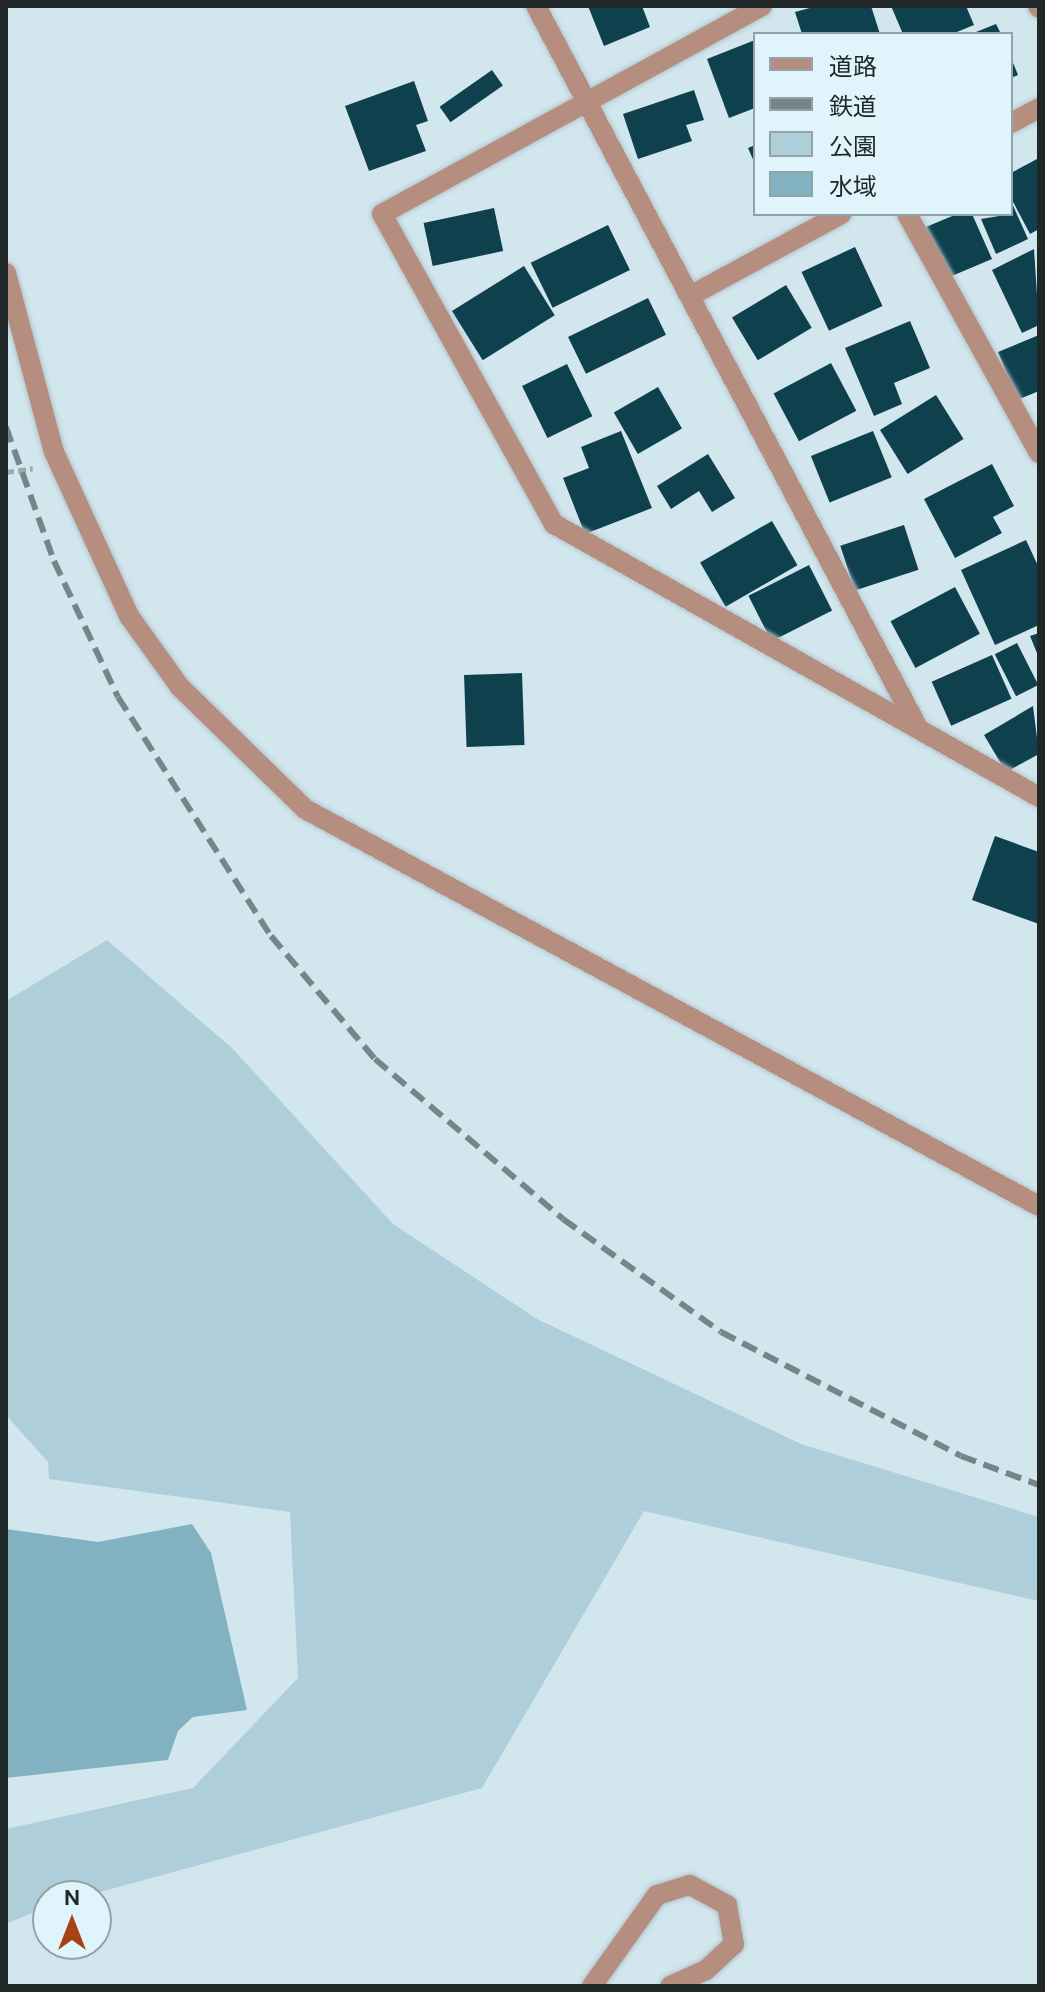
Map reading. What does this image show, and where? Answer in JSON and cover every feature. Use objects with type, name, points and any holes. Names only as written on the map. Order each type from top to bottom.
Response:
[{"type":"street","points":[[536,6],[584,105],[692,295],[917,726]]},
{"type":"street","points":[[762,6],[382,214],[554,524],[1039,797]]},
{"type":"street","points":[[1013,122],[1039,108]]},
{"type":"street","points":[[692,295],[837,216]]},
{"type":"street","points":[[908,216],[1039,453]]},
{"type":"street","points":[[6,273],[54,452],[129,616],[180,687],[305,809],[1039,1206]]},
{"type":"street","points":[[592,1986],[657,1895],[690,1885],[727,1905],[734,1944],[706,1970],[670,1986]]},
{"type":"green space","points":[[107,940],[233,1049],[393,1224],[537,1319],[801,1444],[1039,1517],[1039,1601],[644,1511],[482,1788],[112,1889],[112,1880],[32,1880],[32,1913],[6,1924],[6,1829],[193,1788],[298,1678],[290,1512],[49,1479],[48,1462],[6,1415],[6,1001]]},
{"type":"water","points":[[192,1524],[211,1553],[247,1710],[193,1717],[178,1731],[168,1760],[6,1778],[6,1529],[98,1542]]},
{"type":"building","points":[[588,6],[642,6],[650,27],[604,46]]},
{"type":"building","points":[[817,6],[871,6],[879,32],[801,32],[795,12]]},
{"type":"building","points":[[891,6],[966,6],[974,25],[957,32],[902,32]]},
{"type":"building","points":[[996,24],[1000,32],[976,32]]},
{"type":"building","points":[[753,41],[753,109],[729,118],[707,59]]},
{"type":"building","points":[[492,70],[503,86],[450,122],[440,107]]},
{"type":"building","points":[[414,81],[428,121],[416,125],[426,151],[369,171],[345,106]]},
{"type":"building","points":[[694,90],[704,120],[686,125],[692,141],[638,159],[623,114]]},
{"type":"building","points":[[1037,159],[1039,229],[1030,234],[1013,202],[1013,172]]},
{"type":"building","points":[[1013,205],[1028,239],[996,254],[981,219],[1013,216]]},
{"type":"building","points":[[494,208],[503,251],[433,266],[424,223]]},
{"type":"building","points":[[952,216],[973,216],[992,259],[947,278],[926,227]]},
{"type":"building","points":[[608,225],[630,270],[553,308],[531,263]]},
{"type":"building","points":[[855,247],[882,306],[829,331],[802,272]]},
{"type":"building","points":[[1034,249],[1039,325],[1022,333],[992,270]]},
{"type":"building","points":[[524,266],[555,315],[483,360],[452,311]]},
{"type":"building","points":[[786,285],[812,328],[758,360],[732,317]]},
{"type":"building","points":[[648,298],[666,335],[586,374],[568,337]]},
{"type":"building","points":[[910,321],[930,368],[894,383],[902,404],[874,416],[845,348]]},
{"type":"building","points":[[1039,335],[1039,391],[1017,400],[998,352]]},
{"type":"building","points":[[831,363],[856,411],[799,441],[774,394]]},
{"type":"building","points":[[567,364],[592,416],[547,438],[522,386]]},
{"type":"building","points":[[658,387],[682,429],[638,454],[614,413]]},
{"type":"building","points":[[936,395],[964,439],[908,474],[880,430]]},
{"type":"building","points":[[621,431],[652,508],[585,534],[563,478],[589,468],[581,447]]},
{"type":"building","points":[[873,431],[892,477],[830,502],[811,456]]},
{"type":"building","points":[[708,454],[735,498],[712,512],[699,491],[671,509],[657,486]]},
{"type":"building","points":[[992,464],[1014,506],[993,517],[1002,533],[955,558],[924,499]]},
{"type":"building","points":[[772,521],[798,565],[726,607],[700,562]]},
{"type":"building","points":[[904,525],[919,570],[855,590],[840,546]]},
{"type":"building","points":[[1026,540],[1039,568],[1039,625],[995,645],[961,570]]},
{"type":"building","points":[[809,565],[832,610],[772,641],[748,596]]},
{"type":"building","points":[[955,587],[980,634],[915,668],[891,621]]},
{"type":"building","points":[[1039,633],[1039,658],[1030,636]]},
{"type":"building","points":[[1017,643],[1038,685],[1016,696],[995,654]]},
{"type":"building","points":[[992,655],[1012,699],[951,726],[932,682]]},
{"type":"building","points":[[522,673],[525,745],[467,747],[464,675]]},
{"type":"building","points":[[1033,706],[1039,754],[1006,772],[984,735]]},
{"type":"building","points":[[995,836],[1039,852],[1039,924],[972,900]]},
{"type":"railway","points":[[6,427],[54,561],[118,697],[271,936],[375,1059],[563,1219],[721,1332],[961,1456],[1039,1485]]}]
